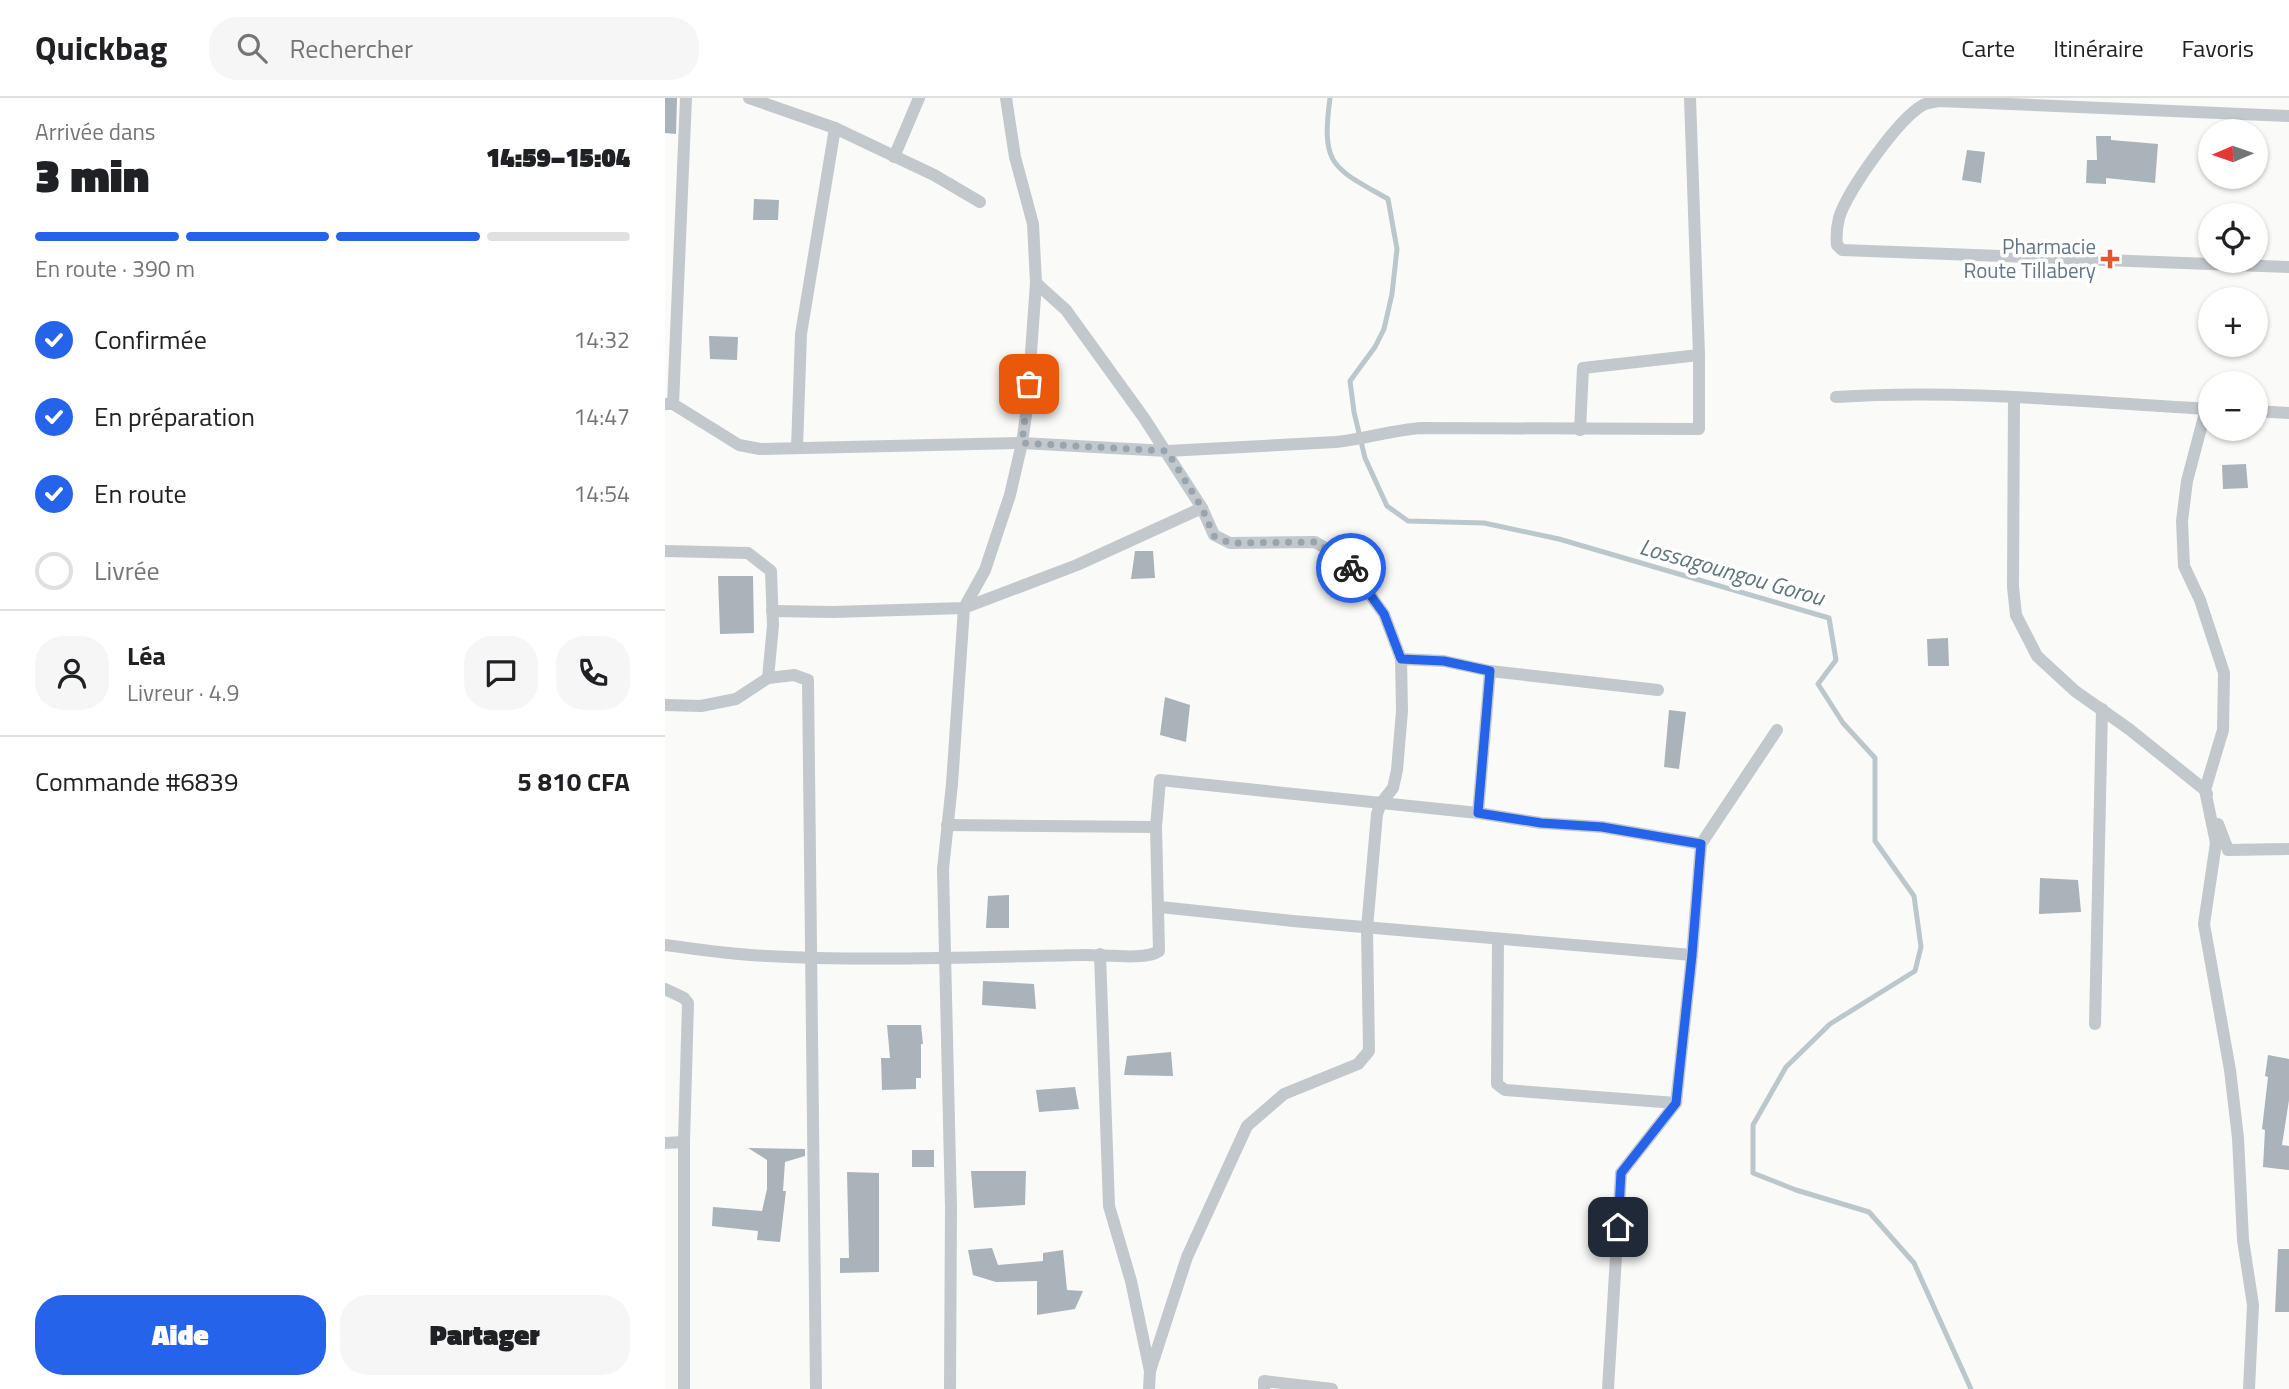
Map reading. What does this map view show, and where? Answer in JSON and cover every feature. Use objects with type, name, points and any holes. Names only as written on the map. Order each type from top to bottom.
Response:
[{"type":"street","points":[[686,98],[669,404],[739,445],[760,449],[1022,443],[1167,451],[1336,442],[1401,429],[1699,429],[1690,98]]},
{"type":"street","points":[[749,98],[835,128],[934,175],[980,202]]},
{"type":"street","points":[[894,156],[919,98]]},
{"type":"street","points":[[950,1389],[951,1207],[943,958],[943,869],[952,784],[964,608],[985,570],[1010,495],[1022,443],[1036,283],[1033,224],[1014,157],[1006,98]]},
{"type":"street","points":[[2289,116],[2121,104],[1939,101],[1924,104],[1902,123],[1849,196],[1839,218],[1837,245],[1842,250],[2289,268]]},
{"type":"street","points":[[797,448],[801,334],[835,128]]},
{"type":"street","points":[[665,250],[678,255]]},
{"type":"street","points":[[1036,283],[1066,310],[1167,451],[1202,508],[1214,536],[1230,543],[1315,542],[1344,559],[1384,614],[1401,659],[1402,711],[1397,770],[1393,788],[1381,803],[1377,814],[1367,928],[1369,1051],[1358,1064],[1284,1094],[1247,1126],[1187,1257],[1150,1371],[1149,1389]]},
{"type":"street","points":[[1580,430],[1583,368],[1699,355]]},
{"type":"street","points":[[1836,397],[1889,393],[1967,394],[2198,408]]},
{"type":"street","points":[[2014,397],[2013,587],[2016,615],[2037,656],[2075,691],[2205,790],[2228,850],[2289,849]]},
{"type":"street","points":[[2268,412],[2289,413]]},
{"type":"street","points":[[2199,441],[2187,481],[2182,521],[2184,566],[2207,619],[2224,673],[2223,730],[2205,790],[2216,843],[2204,923],[2230,1070],[2238,1138],[2243,1240],[2253,1306],[2249,1389]]},
{"type":"street","points":[[772,611],[964,608],[1077,565],[1202,508]]},
{"type":"street","points":[[665,551],[748,553],[771,571],[773,625],[768,678]]},
{"type":"street","points":[[1401,659],[1444,661],[1490,671],[1658,691]]},
{"type":"street","points":[[1478,813],[1490,671]]},
{"type":"street","points":[[665,705],[701,706],[736,699],[768,678],[794,675],[808,680],[812,958],[810,1044],[816,1389]]},
{"type":"street","points":[[2095,1024],[2102,709]]},
{"type":"street","points":[[1608,1389],[1621,1173],[1676,1103],[1701,844],[1777,730]]},
{"type":"street","points":[[665,945],[748,955],[812,958],[1100,954],[1152,956],[1159,951],[1156,827],[1160,780],[1478,813],[1541,823],[1602,827],[1701,844]]},
{"type":"street","points":[[947,825],[1156,827]]},
{"type":"street","points":[[1160,906],[1367,928],[1692,955]]},
{"type":"street","points":[[1498,939],[1497,1084],[1505,1090],[1676,1103]]},
{"type":"street","points":[[1100,954],[1108,1206],[1131,1281],[1150,1371]]},
{"type":"street","points":[[665,989],[684,998],[688,1003],[684,1142],[684,1389]]},
{"type":"street","points":[[665,1143],[684,1142]]},
{"type":"street","points":[[1264,1389],[1264,1381],[1332,1389]]},
{"type":"building","points":[[665,98],[677,98],[676,134],[665,133]]},
{"type":"building","points":[[2096,136],[2158,144],[2155,183],[2106,178],[2106,184],[2086,183],[2087,160],[2097,160]]},
{"type":"building","points":[[1967,150],[1985,152],[1981,183],[1962,180]]},
{"type":"building","points":[[754,199],[779,200],[778,220],[753,220]]},
{"type":"building","points":[[709,336],[738,337],[737,360],[710,359]]},
{"type":"building","points":[[2246,464],[2248,488],[2223,489],[2222,465]]},
{"type":"building","points":[[1135,551],[1153,551],[1155,578],[1131,579]]},
{"type":"building","points":[[718,576],[753,576],[754,633],[720,634]]},
{"type":"building","points":[[1948,638],[1949,666],[1928,666],[1927,639]]},
{"type":"building","points":[[1165,697],[1190,705],[1186,742],[1160,735]]},
{"type":"building","points":[[1669,710],[1686,712],[1679,769],[1664,767]]},
{"type":"building","points":[[2040,878],[2078,880],[2081,912],[2039,914]]},
{"type":"building","points":[[1009,895],[1009,928],[986,928],[988,896]]},
{"type":"building","points":[[983,981],[1034,984],[1036,1009],[982,1005]]},
{"type":"building","points":[[887,1025],[921,1025],[921,1078],[916,1078],[916,1089],[882,1090],[881,1058],[890,1058]]},
{"type":"building","points":[[1171,1052],[1173,1076],[1124,1075],[1127,1056]]},
{"type":"building","points":[[2268,1055],[2289,1059],[2289,1100],[2282,1145],[2289,1146],[2289,1170],[2263,1167],[2265,1130],[2262,1129]]},
{"type":"building","points":[[1075,1087],[1079,1109],[1039,1112],[1036,1090]]},
{"type":"building","points":[[748,1148],[805,1149],[805,1156],[785,1162],[783,1191],[786,1191],[780,1242],[757,1240],[758,1231],[712,1226],[713,1207],[762,1211],[767,1189],[767,1160]]},
{"type":"building","points":[[912,1150],[934,1150],[934,1167],[912,1167]]},
{"type":"building","points":[[971,1171],[1026,1171],[1025,1205],[974,1208]]},
{"type":"building","points":[[847,1172],[879,1173],[879,1272],[840,1273],[840,1258],[849,1258]]},
{"type":"building","points":[[992,1248],[998,1265],[1043,1261],[1043,1253],[1063,1250],[1067,1290],[1083,1291],[1075,1309],[1037,1315],[1037,1281],[996,1282],[973,1275],[968,1250]]},
{"type":"building","points":[[2278,1249],[2289,1249],[2289,1312],[2275,1312]]},
{"type":"waterway","name":"Lossagoungou Gorou","points":[[1330,98],[1327,138],[1330,151],[1343,171],[1388,199],[1397,249],[1392,294],[1384,329],[1375,347],[1350,381],[1365,458],[1387,506],[1408,521],[1484,523],[1559,539],[1829,618],[1836,660],[1818,684],[1843,723],[1875,758],[1875,841],[1914,896],[1921,947],[1915,971],[1830,1024],[1786,1067],[1753,1125],[1753,1173],[1796,1190],[1869,1212],[1914,1263],[1971,1389]]},
{"type":"way so far","points":[[1029,384],[1022,443],[1167,451],[1202,508],[1214,536],[1230,543],[1315,542],[1344,559],[1351,568]]},
{"type":"place","name":"Pharmacie Route Tillabery","points":[[2110,259]]},
{"type":"route","points":[[1351,568],[1384,614],[1401,659],[1444,661],[1490,671],[1478,813],[1541,823],[1602,827],[1701,844],[1676,1103],[1621,1173],[1618,1227]]}]
